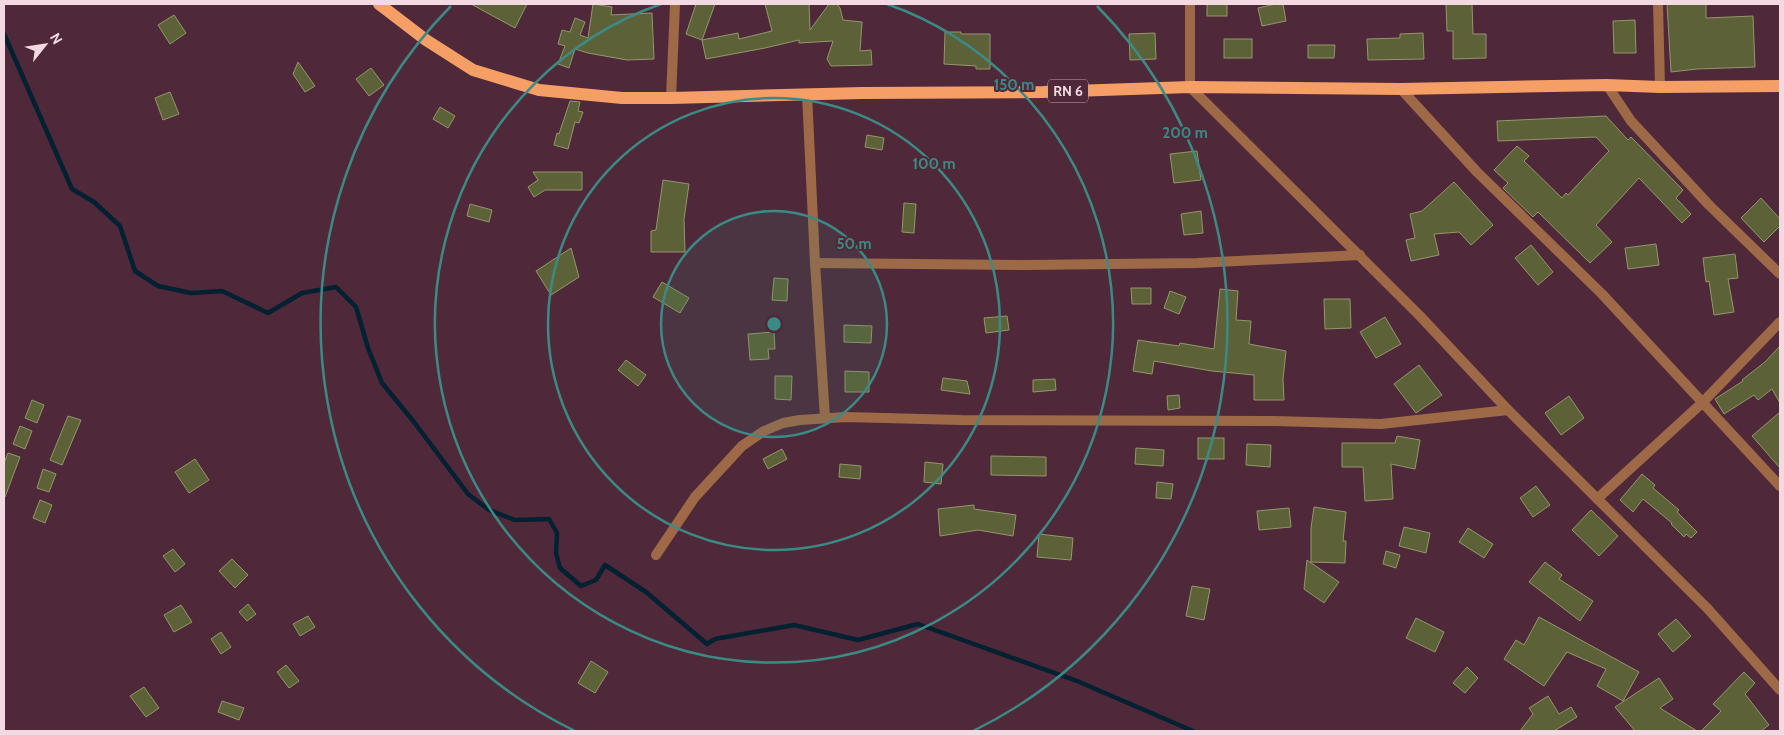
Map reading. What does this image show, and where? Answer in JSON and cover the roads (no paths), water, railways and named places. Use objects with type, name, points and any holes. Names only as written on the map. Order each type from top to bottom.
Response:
[{"type":"main road","name":"RN 6","points":[[380,4],[426,40],[473,70],[540,90],[622,98],[1043,92],[1190,87],[1401,89],[1607,85],[1780,87]]},
{"type":"street","points":[[671,98],[675,4]]},
{"type":"street","points":[[1190,4],[1190,87],[1360,255],[1508,410],[1708,610],[1780,690]]},
{"type":"street","points":[[1658,4],[1660,87]]},
{"type":"street","points":[[1607,85],[1638,128],[1709,205],[1780,274]]},
{"type":"street","points":[[1401,89],[1477,172],[1602,294],[1780,486]]},
{"type":"street","points":[[807,94],[825,418]]},
{"type":"street","points":[[815,263],[1026,265],[1197,263],[1360,255]]},
{"type":"street","points":[[1597,499],[1702,402],[1780,322]]},
{"type":"street","points":[[656,555],[695,497],[742,446],[764,431],[782,423],[825,418],[1274,421],[1381,424],[1508,410]]},
{"type":"waterway","points":[[4,34],[72,189],[94,202],[120,226],[135,271],[158,286],[191,293],[222,291],[268,313],[302,293],[336,287],[356,307],[368,348],[382,383],[468,494],[489,510],[515,520],[549,519],[557,533],[556,553],[560,568],[581,586],[596,580],[605,565],[646,592],[707,644],[715,639],[794,625],[858,640],[918,624],[1077,681],[1193,731]]}]
